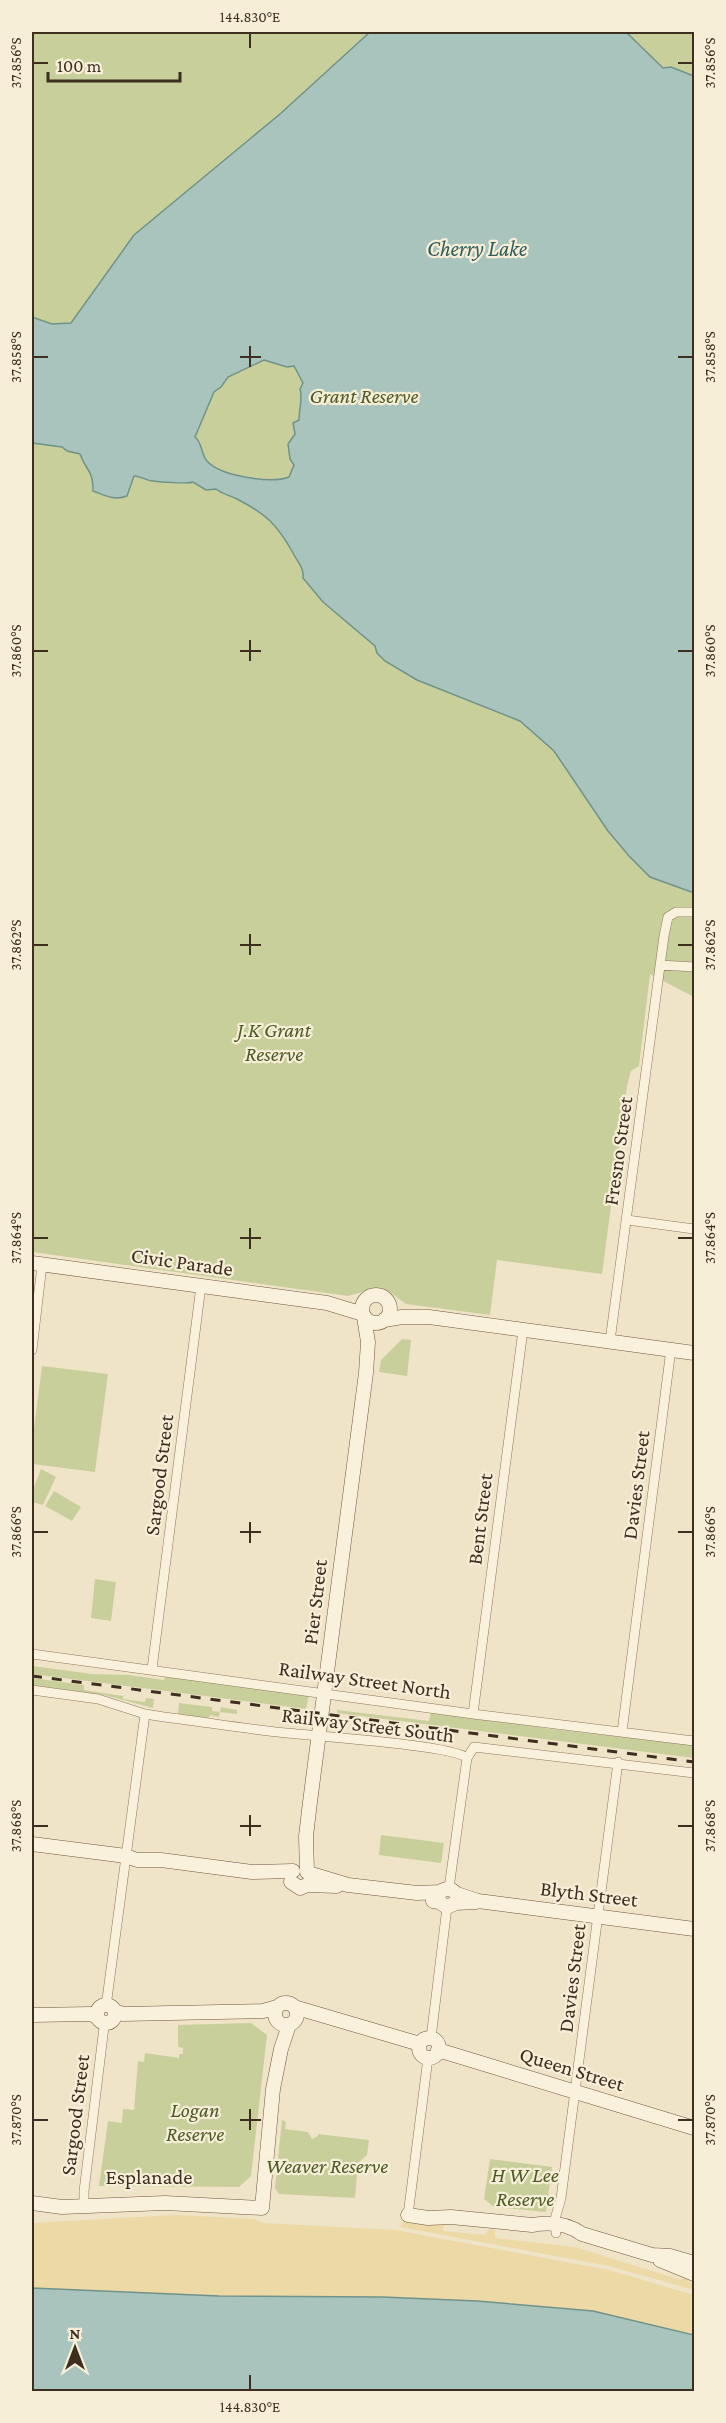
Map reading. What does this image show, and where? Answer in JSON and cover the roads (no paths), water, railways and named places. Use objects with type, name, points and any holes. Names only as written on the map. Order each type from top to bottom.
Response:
[{"type":"street","name":"Fresno Street","points":[[610,1341],[668,917],[676,912],[694,912]]},
{"type":"street","points":[[660,965],[694,967]]},
{"type":"street","points":[[627,1220],[694,1229]]},
{"type":"street","points":[[32,1350],[37,1264]]},
{"type":"street","name":"Civic Parade","points":[[37,1264],[327,1303],[364,1316]]},
{"type":"street","name":"Sargood Street","points":[[152,1669],[201,1286]]},
{"type":"street","points":[[429,1317],[376,1295],[368,1297],[363,1303],[364,1316],[374,1323],[402,1317],[429,1317],[694,1353]]},
{"type":"street","name":"Civic Parade","points":[[327,1303],[368,1297]]},
{"type":"street","points":[[383,1321],[389,1313],[387,1300]]},
{"type":"street","name":"Pier Street","points":[[300,1876],[366,1372],[368,1342],[364,1316]]},
{"type":"street","name":"Pier Street","points":[[366,1372],[374,1341],[383,1321]]},
{"type":"street","name":"Bent Street","points":[[473,1714],[523,1330]]},
{"type":"street","name":"Davies Street","points":[[622,1732],[671,1349]]},
{"type":"street","name":"Railway Street North","points":[[32,1654],[473,1714],[694,1741]]},
{"type":"street","name":"Railway Street South","points":[[32,1689],[98,1699],[145,1714],[456,1752],[467,1758],[471,1750],[478,1746],[694,1773]]},
{"type":"street","name":"Sargood Street","points":[[84,2202],[145,1714]]},
{"type":"street","points":[[467,1758],[408,2212],[428,2218],[450,2217],[532,2225],[544,2231],[557,2227],[652,2255],[670,2256],[694,2263]]},
{"type":"street","name":"Davies Street","points":[[557,2227],[618,1762]]},
{"type":"street","name":"Blyth Street","points":[[32,1844],[126,1856],[143,1855],[161,1860],[300,1876],[348,1885],[694,1929]]},
{"type":"street","name":"Queen Street","points":[[282,2020],[297,2016],[294,2007],[694,2128]]},
{"type":"street","name":"Queen Street","points":[[32,2015],[212,2014],[345,2022]]},
{"type":"street","name":"Esplanade","points":[[34,2203],[62,2207],[84,2202],[262,2204],[282,2020]]},
{"type":"street","points":[[652,2255],[668,2265],[694,2274]]},
{"type":"water","name":"Cherry Lake","points":[[370,32],[626,32],[663,68],[671,67],[694,76],[694,893],[650,877],[608,831],[554,751],[520,721],[417,680],[385,661],[377,653],[375,646],[323,602],[303,578],[303,571],[282,534],[256,510],[216,489],[206,490],[193,482],[157,481],[137,476],[134,476],[127,496],[114,498],[105,496],[93,491],[90,474],[80,454],[67,451],[62,447],[32,443],[32,317],[52,324],[71,323],[134,235],[280,114]],"holes":[[[264,360],[287,367],[294,366],[303,383],[300,389],[299,420],[293,423],[295,434],[288,444],[290,459],[294,465],[289,477],[270,480],[246,477],[223,471],[207,461],[195,437],[214,392],[228,377]]]},
{"type":"water","points":[[32,2288],[219,2296],[382,2297],[477,2301],[593,2311],[694,2335],[694,2391],[32,2391]]},
{"type":"railway","points":[[32,1676],[694,1762]]},
{"type":"park label","name":"Grant Reserve","points":[[364,396]]},
{"type":"park label","name":"J.K Grant Reserve","points":[[274,1042]]},
{"type":"park label","name":"Logan Reserve","points":[[195,2122]]},
{"type":"park label","name":"Weaver Reserve","points":[[327,2166]]},
{"type":"park label","name":"H W Lee Reserve","points":[[525,2187]]}]
